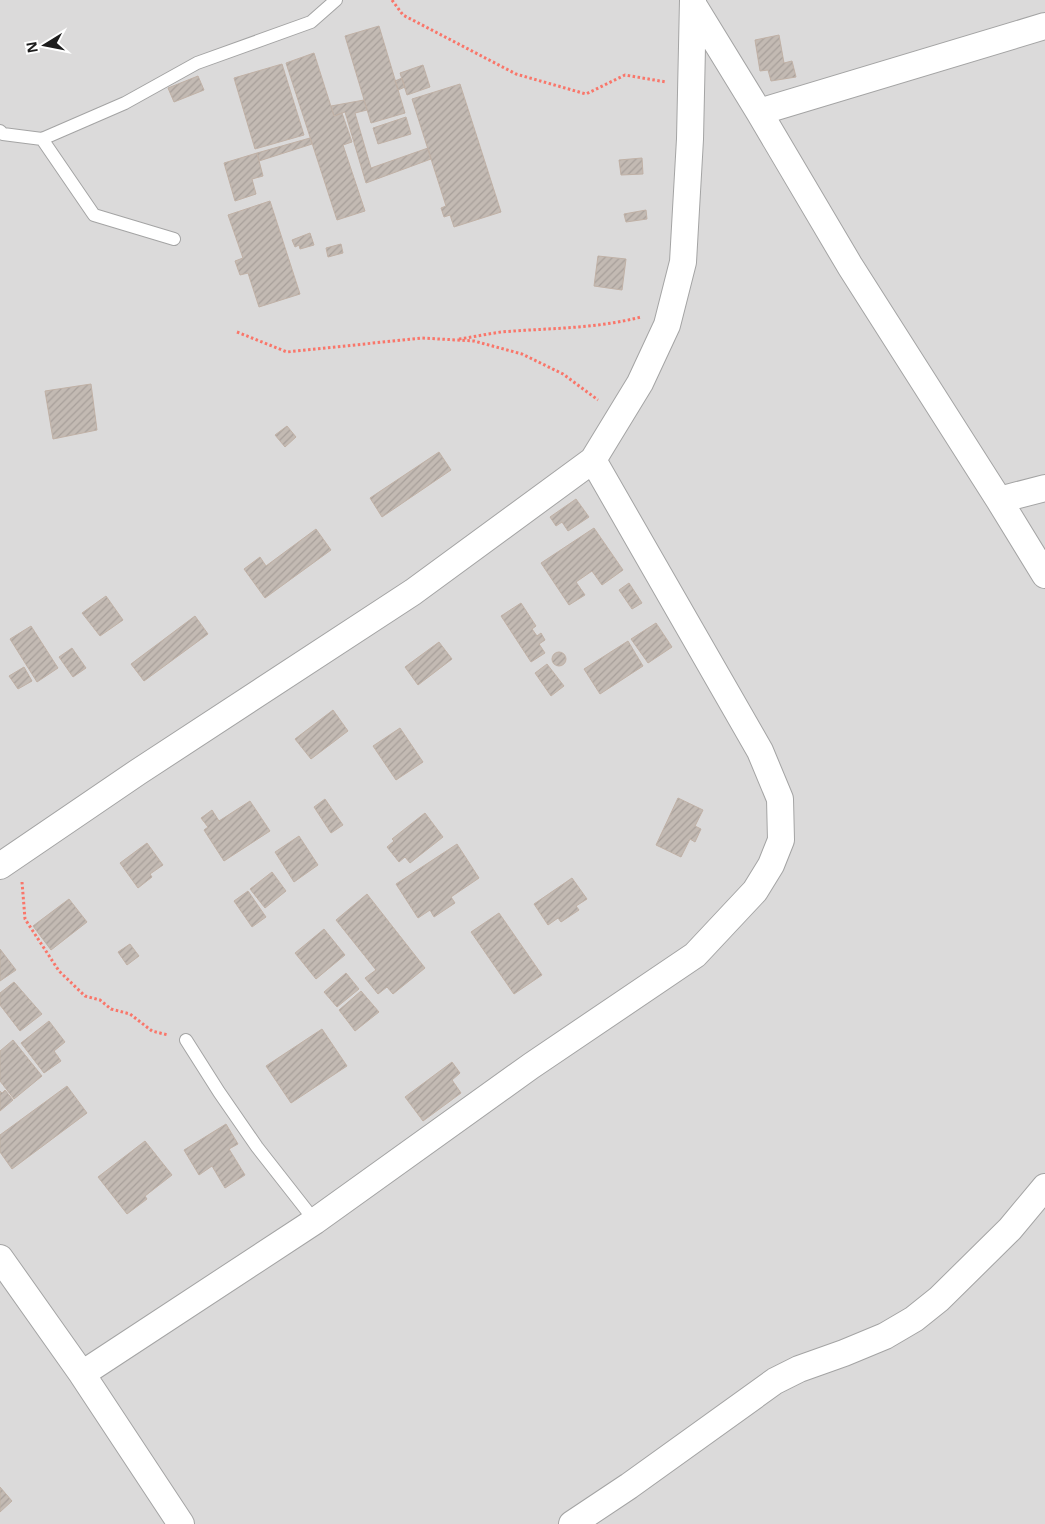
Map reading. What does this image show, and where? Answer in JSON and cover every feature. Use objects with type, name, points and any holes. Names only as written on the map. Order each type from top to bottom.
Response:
[{"type":"street","points":[[4,864],[138,772],[413,592],[594,460],[640,383],[667,325],[683,262],[690,139],[694,3]]},
{"type":"street","points":[[694,3],[850,266],[1045,574]]},
{"type":"street","points":[[759,112],[1045,26]]},
{"type":"street","points":[[82,1374],[315,1221],[531,1066],[695,955],[755,891],[772,865],[781,840],[780,799],[760,751],[594,460]]},
{"type":"street","points":[[999,500],[1045,488]]},
{"type":"street","points":[[572,1524],[629,1486],[775,1381],[799,1369],[885,1336],[914,1319],[939,1299],[1010,1229],[1045,1187]]},
{"type":"street","points":[[0,1258],[82,1374],[181,1524]]},
{"type":"lane","points":[[0,131],[4,134],[42,139],[125,103],[197,63],[311,22],[336,0]]},
{"type":"lane","points":[[42,139],[94,215],[174,239]]},
{"type":"lane","points":[[186,1040],[257,1147],[315,1221]]},
{"type":"path","points":[[392,0],[403,15],[516,74],[586,94],[625,75],[661,82],[692,84]]},
{"type":"path","points":[[451,340],[500,332],[623,322],[671,310]]},
{"type":"path","points":[[238,332],[287,352],[422,338],[474,341],[522,354],[563,374],[595,398],[618,420]]},
{"type":"path","points":[[4,864],[22,881],[26,919],[60,971],[84,996],[100,1000],[111,1009],[130,1014],[152,1031],[186,1040]]},
{"type":"shaded area","points":[[0,0],[1045,0],[1045,1524],[0,1524]]},
{"type":"building","points":[[379,26],[405,113],[371,123],[345,36]]},
{"type":"building","points":[[779,35],[784,63],[792,61],[796,77],[771,81],[768,70],[760,71],[755,40]]},
{"type":"building","points":[[314,53],[334,116],[342,113],[352,142],[343,145],[365,211],[337,220],[286,63]]},
{"type":"building","points":[[282,64],[304,135],[255,149],[234,78]]},
{"type":"building","points":[[423,65],[430,87],[407,95],[400,73]]},
{"type":"building","points":[[198,76],[204,90],[174,102],[168,88]]},
{"type":"building","points":[[402,78],[405,87],[398,90],[395,81]]},
{"type":"building","points":[[460,84],[501,212],[454,227],[450,215],[444,217],[441,208],[446,206],[412,99]]},
{"type":"building","points":[[364,100],[367,110],[355,113],[371,168],[428,148],[431,159],[366,183],[345,112],[334,116],[331,106]]},
{"type":"building","points":[[406,117],[411,134],[378,144],[373,128]]},
{"type":"building","points":[[310,138],[312,144],[259,161],[257,153]]},
{"type":"building","points":[[257,153],[263,176],[252,179],[256,194],[235,201],[224,163]]},
{"type":"building","points":[[642,158],[643,174],[621,175],[619,160]]},
{"type":"building","points":[[270,201],[300,294],[259,307],[248,273],[240,275],[235,261],[243,258],[228,215]]},
{"type":"building","points":[[646,210],[647,219],[626,222],[624,214]]},
{"type":"building","points":[[310,233],[314,245],[300,249],[299,245],[295,247],[292,240]]},
{"type":"building","points":[[341,244],[343,253],[328,257],[326,248]]},
{"type":"building","points":[[598,256],[626,259],[622,290],[594,286]]},
{"type":"building","points":[[91,384],[97,430],[53,439],[45,391]]},
{"type":"building","points":[[287,426],[296,437],[285,447],[275,435]]},
{"type":"building","points":[[439,452],[451,470],[382,517],[370,498]]},
{"type":"building","points":[[576,499],[589,517],[568,531],[562,522],[556,526],[550,517]]},
{"type":"building","points":[[594,528],[623,570],[602,585],[592,571],[576,582],[585,595],[569,605],[541,563]]},
{"type":"building","points":[[316,529],[331,550],[265,598],[244,569],[260,557],[266,566]]},
{"type":"building","points":[[629,583],[642,603],[632,609],[619,590]]},
{"type":"building","points":[[106,596],[123,620],[100,636],[82,613]]},
{"type":"building","points":[[521,603],[536,626],[532,629],[537,636],[541,633],[545,640],[539,644],[545,653],[531,662],[501,616]]},
{"type":"building","points":[[195,616],[208,634],[144,681],[131,664]]},
{"type":"building","points":[[656,623],[672,647],[648,663],[631,639]]},
{"type":"building","points":[[31,626],[58,668],[37,682],[10,639]]},
{"type":"building","points":[[628,641],[643,666],[600,694],[584,669]]},
{"type":"building","points":[[439,642],[452,659],[418,685],[405,667]]},
{"type":"building","points":[[72,648],[86,668],[73,677],[59,657]]},
{"type":"building","points":[[559,652],[564,654],[566,659],[564,664],[559,666],[554,664],[552,659],[554,654]]},
{"type":"building","points":[[547,664],[564,686],[551,696],[535,673]]},
{"type":"building","points":[[24,667],[32,681],[18,689],[9,676]]},
{"type":"building","points":[[333,710],[348,731],[311,759],[295,739]]},
{"type":"building","points":[[400,728],[423,762],[396,780],[373,746]]},
{"type":"building","points":[[678,798],[703,810],[695,826],[701,829],[695,842],[690,839],[681,857],[656,845]]},
{"type":"building","points":[[325,799],[343,825],[331,833],[314,807]]},
{"type":"building","points":[[250,801],[270,831],[224,861],[204,830],[208,827],[201,818],[212,810],[219,821]]},
{"type":"building","points":[[425,813],[443,837],[410,863],[405,857],[399,862],[387,847],[394,841],[392,839]]},
{"type":"building","points":[[299,836],[318,865],[294,882],[275,852]]},
{"type":"building","points":[[147,843],[163,865],[150,874],[152,877],[138,888],[120,863]]},
{"type":"building","points":[[457,844],[479,878],[451,897],[455,903],[434,917],[430,910],[418,918],[396,884]]},
{"type":"building","points":[[272,872],[286,891],[265,908],[250,889]]},
{"type":"building","points":[[572,878],[587,899],[576,906],[579,910],[561,922],[558,918],[548,925],[534,904]]},
{"type":"building","points":[[248,891],[266,917],[252,927],[234,901]]},
{"type":"building","points":[[367,894],[425,968],[393,994],[387,987],[378,994],[365,978],[376,970],[336,920]]},
{"type":"building","points":[[69,899],[87,922],[51,950],[33,926]]},
{"type":"building","points":[[499,913],[542,975],[514,994],[471,932]]},
{"type":"building","points":[[324,929],[345,955],[316,979],[295,953]]},
{"type":"building","points":[[130,944],[139,956],[127,965],[118,952]]},
{"type":"building","points":[[0,949],[16,970],[0,981]]},
{"type":"building","points":[[346,973],[359,989],[337,1007],[324,992]]},
{"type":"building","points":[[14,982],[42,1014],[20,1031],[0,1005],[0,993]]},
{"type":"building","points":[[361,991],[379,1012],[355,1031],[339,1010]]},
{"type":"building","points":[[49,1021],[65,1042],[54,1051],[61,1061],[44,1073],[21,1043]]},
{"type":"building","points":[[322,1029],[347,1066],[291,1103],[266,1066]]},
{"type":"building","points":[[13,1040],[42,1076],[14,1099],[0,1081],[0,1051]]},
{"type":"building","points":[[452,1062],[460,1073],[452,1080],[461,1093],[423,1121],[405,1097]]},
{"type":"building","points":[[67,1086],[87,1113],[12,1169],[0,1152],[0,1135]]},
{"type":"building","points":[[5,1090],[13,1100],[0,1111],[0,1091],[2,1093]]},
{"type":"building","points":[[226,1124],[238,1144],[229,1149],[245,1175],[225,1188],[212,1166],[199,1175],[184,1150]]},
{"type":"building","points":[[145,1141],[172,1175],[145,1196],[147,1199],[127,1214],[98,1177]]},
{"type":"building","points":[[0,1487],[12,1501],[0,1512]]}]
